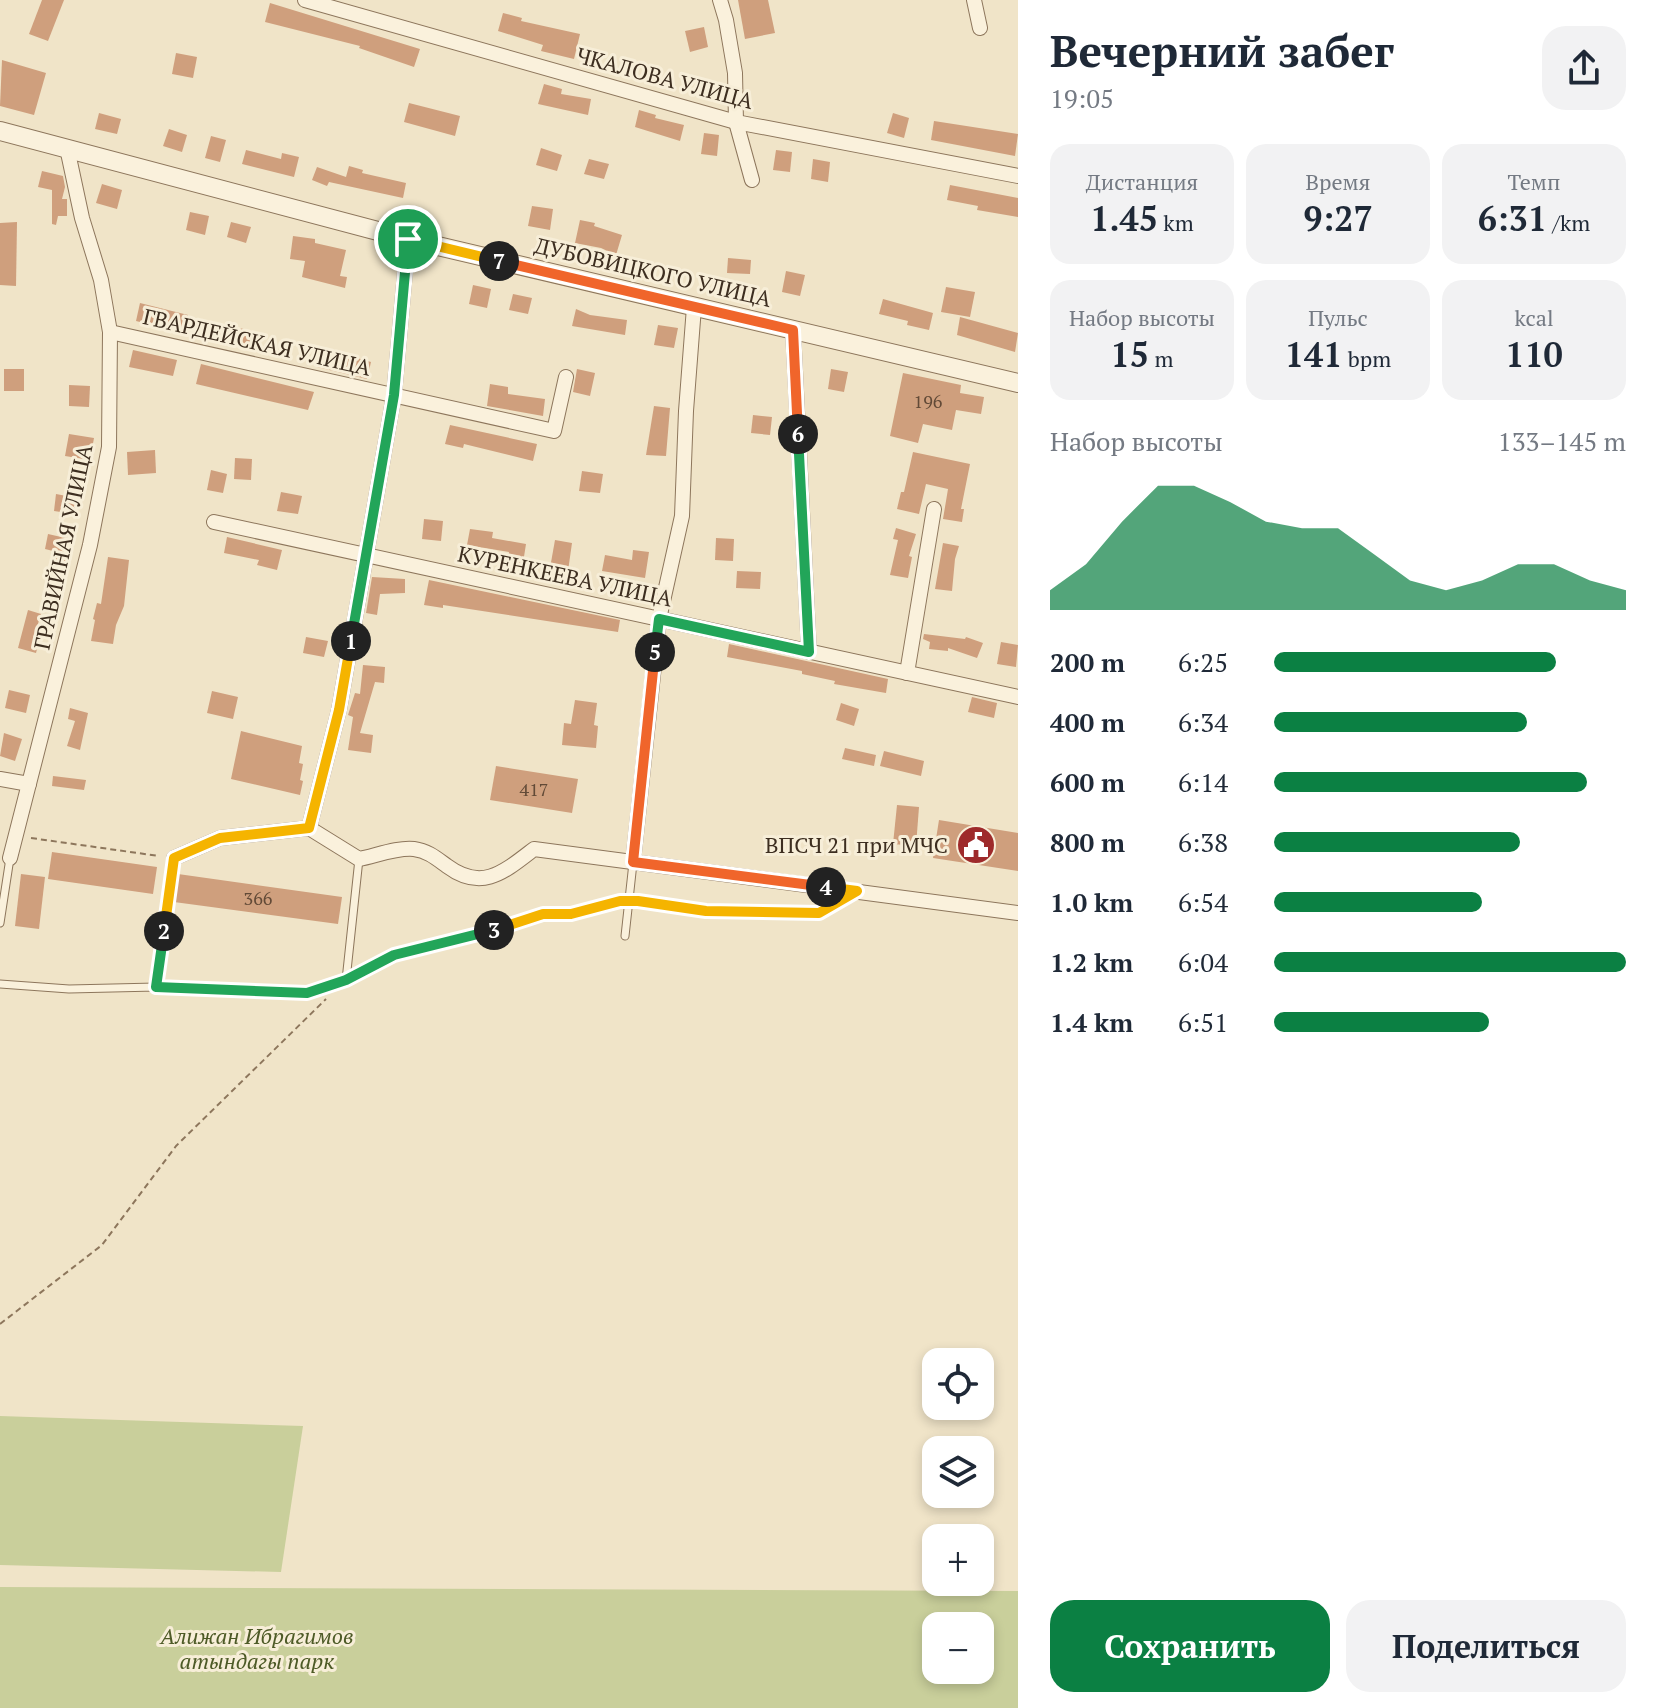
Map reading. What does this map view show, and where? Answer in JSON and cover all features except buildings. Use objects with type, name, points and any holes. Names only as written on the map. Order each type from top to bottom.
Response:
[{"type":"street","name":"ЧКАЛОВА УЛИЦА","points":[[305,0],[736,122],[1018,176]]},
{"type":"street","points":[[720,0],[735,73],[736,122],[752,180]]},
{"type":"street","points":[[974,0],[980,28]]},
{"type":"street","name":"ДУБОВИЦКОГО УЛИЦА","points":[[0,131],[408,239],[1018,383]]},
{"type":"street","name":"ГРАВИЙНАЯ УЛИЦА","points":[[10,858],[90,545],[109,447],[110,332],[101,280],[82,218],[67,148]]},
{"type":"street","name":"ГВАРДЕЙСКАЯ УЛИЦА","points":[[309,828],[339,710],[394,395],[408,239]]},
{"type":"street","points":[[633,862],[659,619],[682,516],[694,307]]},
{"type":"street","points":[[793,330],[809,652]]},
{"type":"street","name":"ГВАРДЕЙСКАЯ УЛИЦА","points":[[110,332],[554,431],[566,377]]},
{"type":"street","points":[[907,673],[934,509]]},
{"type":"street","name":"КУРЕНКЕЕВА УЛИЦА","points":[[214,522],[1018,697]]},
{"type":"street","points":[[0,779],[29,784]]},
{"type":"street","points":[[174,858],[220,838],[309,828],[359,859],[411,848],[429,853],[460,875],[476,880],[504,872],[534,849],[1018,913]]},
{"type":"lane","points":[[0,923],[10,858]]},
{"type":"lane","points":[[0,984],[69,989],[156,987],[307,993],[346,980],[359,859]]},
{"type":"lane","points":[[625,936],[633,862]]},
{"type":"path","points":[[16,836],[174,858],[156,987]]},
{"type":"path","points":[[0,1324],[102,1245],[176,1146],[346,980],[394,955],[485,933],[543,914],[571,914],[628,901],[706,911],[819,913],[857,891]]},
{"type":"green space","points":[[0,1416],[303,1426],[281,1572],[0,1565]]},
{"type":"green space","name":"Алижан Ибрагимов атындагы парк","points":[[0,1587],[922,1591],[922,1596],[994,1596],[994,1591],[1018,1591],[1018,1708],[0,1708]]},
{"type":"place","name":"ВПСЧ 21 при МЧС","points":[[976,845]]},
{"type":"route","points":[[408,239],[793,330],[809,652],[659,619],[633,862],[857,891],[819,913],[706,911],[620,901],[571,914],[543,914],[485,933],[394,955],[346,980],[307,993],[156,987],[174,858],[220,838],[309,828],[339,710],[394,395],[408,239]]}]
